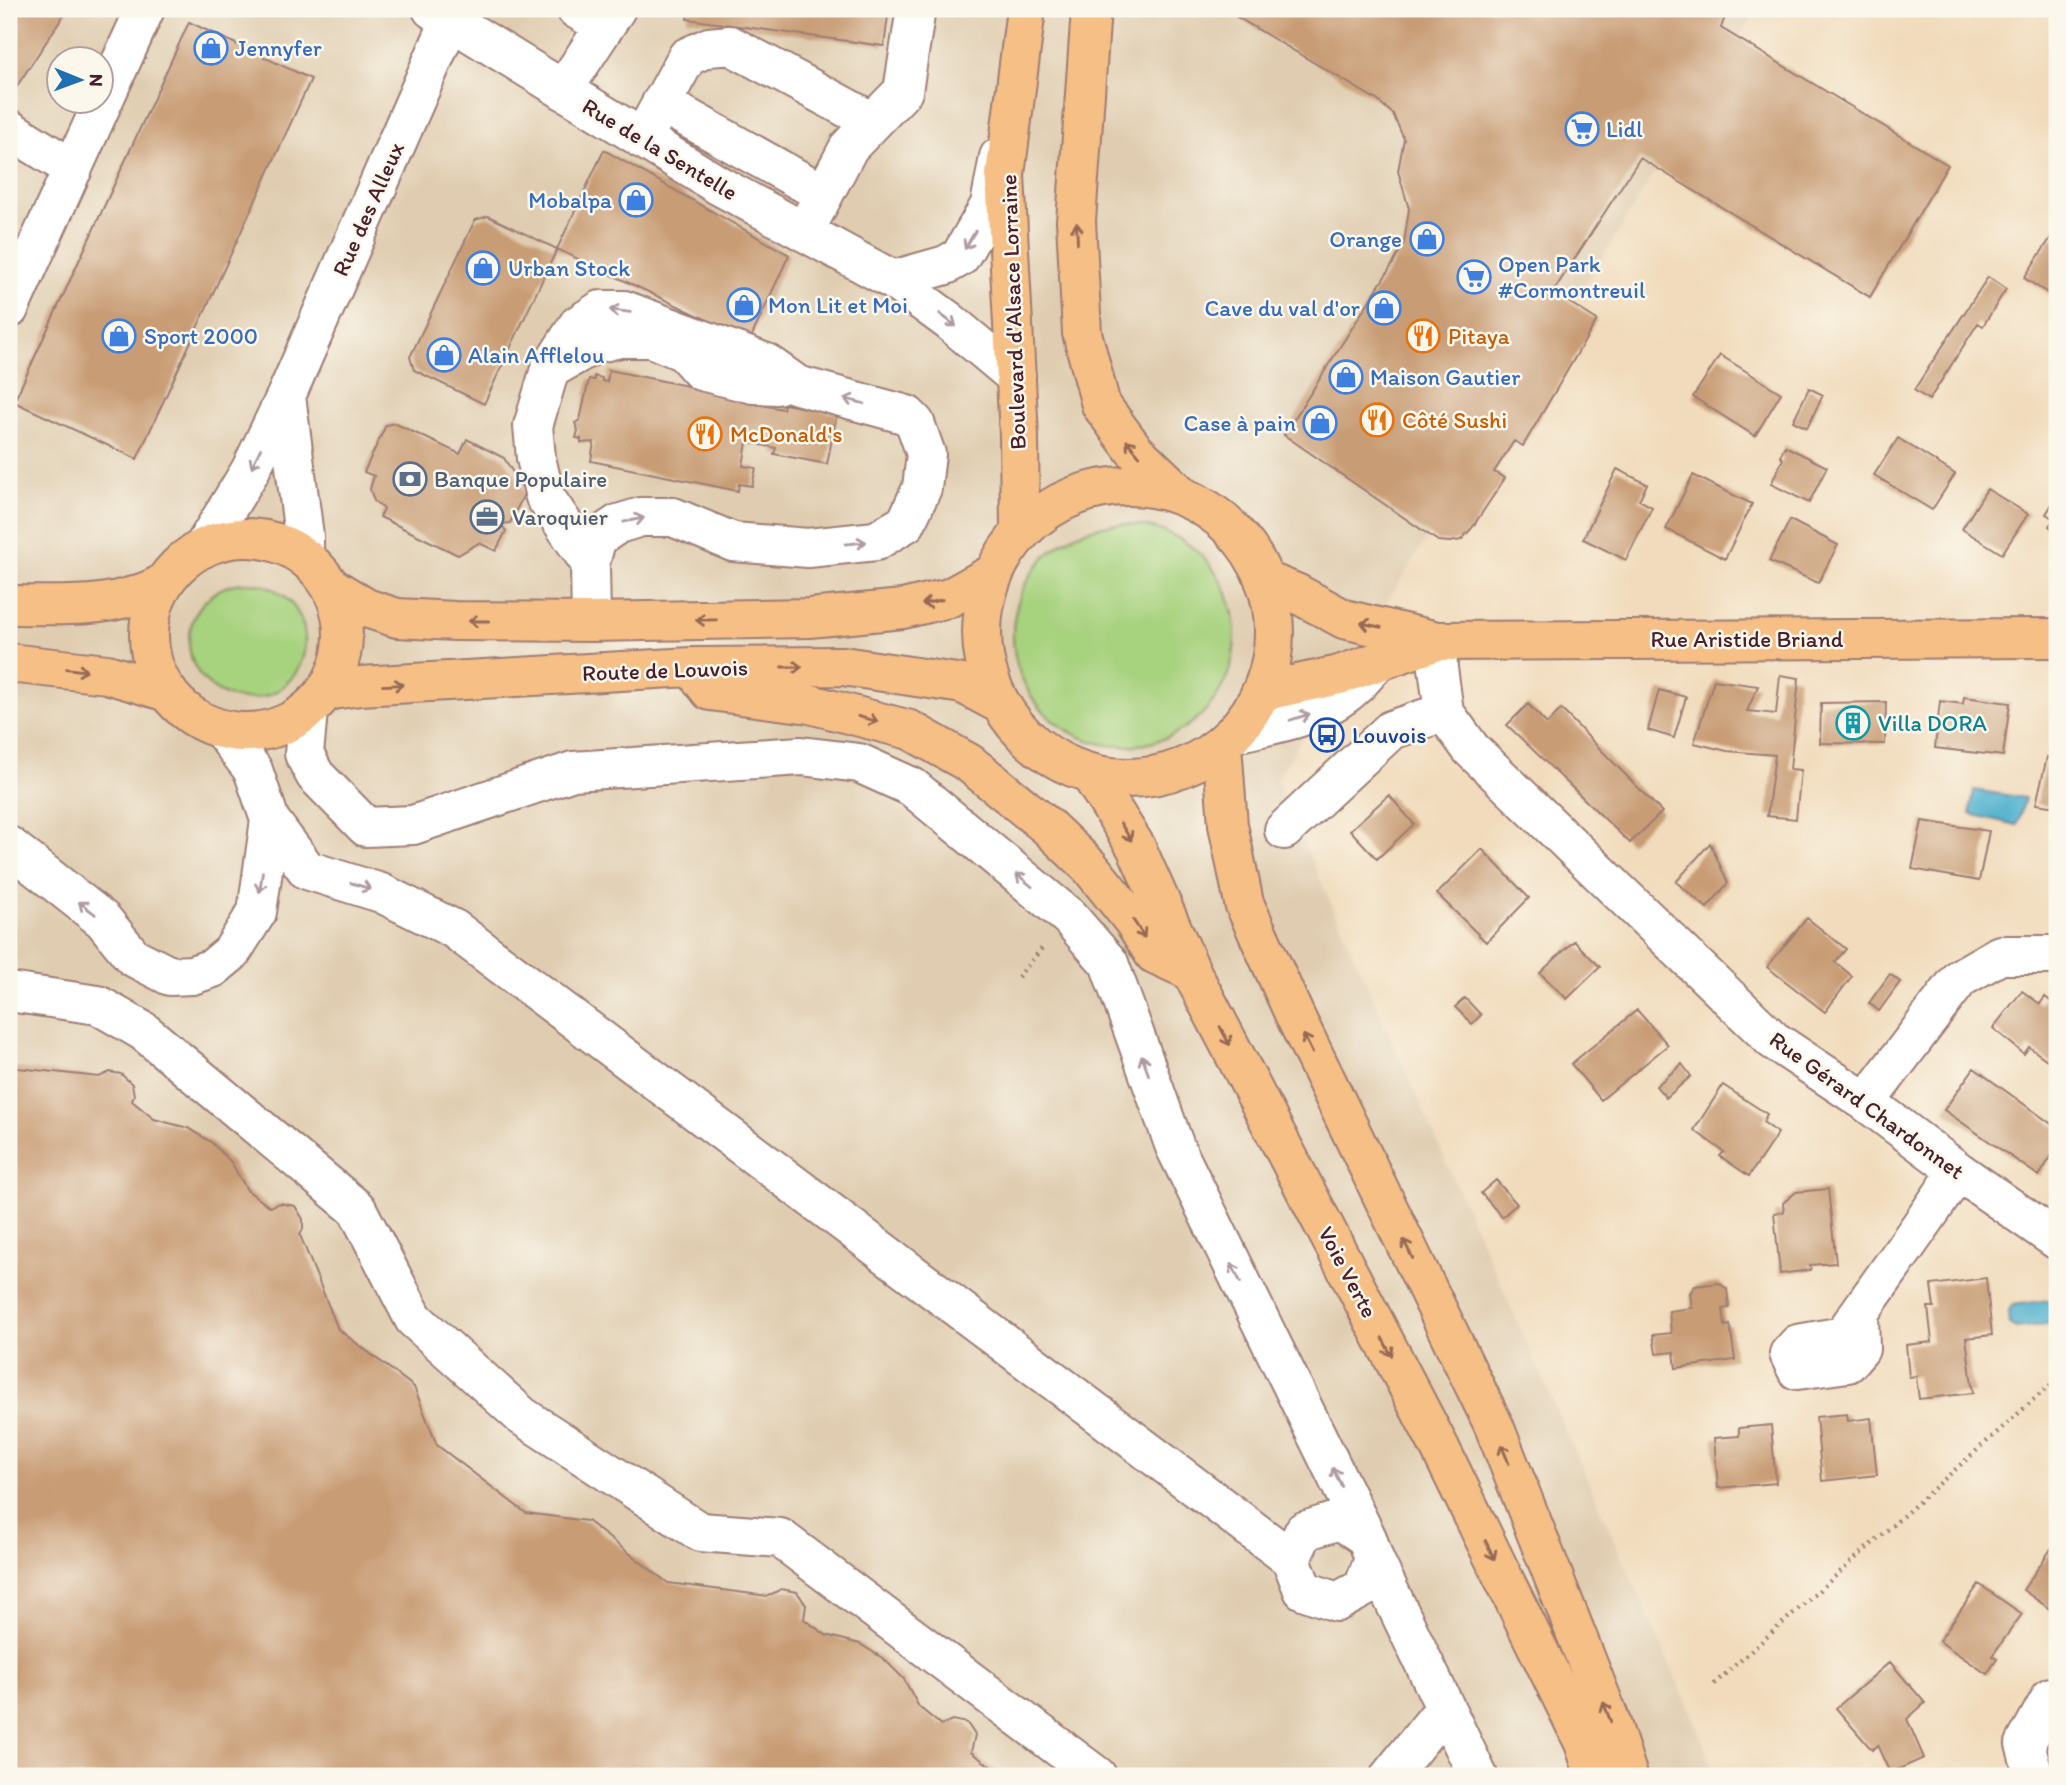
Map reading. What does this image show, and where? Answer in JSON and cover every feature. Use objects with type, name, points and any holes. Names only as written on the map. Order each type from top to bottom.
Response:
[{"type":"main road","name":"Boulevard d'Alsace Lorraine","points":[[1020,532],[1016,377],[1005,175],[1026,9]]},
{"type":"main road","points":[[1091,9],[1076,221],[1082,333],[1101,405],[1135,451],[1182,496],[1217,515],[1245,544],[1264,580],[1274,617],[1272,656],[1261,692],[1228,739],[1182,768],[1137,779],[1090,774],[1054,759],[1024,735],[1000,704],[985,662],[982,617],[994,573],[1020,532],[1055,505],[1096,489],[1139,486],[1182,496]]},
{"type":"main road","points":[[255,538],[281,544],[304,557],[319,570],[330,586],[340,612],[343,639],[338,667],[316,701],[288,723],[267,730],[222,730],[192,716],[168,692],[154,667],[149,638],[153,609],[164,583],[181,563],[203,548],[228,539],[255,538]]},
{"type":"main road","points":[[330,586],[366,608],[397,618],[591,622],[809,618],[903,609],[949,598],[994,573]]},
{"type":"main road","name":"Rue Aristide Briand","points":[[1264,580],[1296,593],[1344,619],[1437,641],[2057,638]]},
{"type":"main road","points":[[9,605],[105,604],[144,595],[164,583]]},
{"type":"main road","name":"Rue Aristide Briand","points":[[1261,692],[1339,675],[1437,641]]},
{"type":"main road","points":[[9,663],[107,674],[168,692]]},
{"type":"main road","name":"Route de Louvois","points":[[316,701],[360,686],[691,667],[843,666],[962,684],[1000,704]]},
{"type":"main road","points":[[691,667],[710,691],[810,704],[910,730],[969,763],[1048,827],[1090,867],[1135,922],[1154,954],[1191,971]]},
{"type":"main road","points":[[1228,739],[1228,825],[1244,903],[1295,1016],[1494,1426],[1610,1720],[1629,1776]]},
{"type":"main road","name":"Voie Verte","points":[[1090,774],[1136,847],[1191,971],[1440,1448],[1584,1743],[1595,1776]]},
{"type":"street","points":[[9,309],[145,9]]},
{"type":"street","points":[[804,232],[849,147],[903,91],[916,9]]},
{"type":"street","points":[[893,280],[946,265],[960,257],[990,205],[1026,9]]},
{"type":"street","name":"Rue de la Sentelle","points":[[441,15],[718,185],[893,280],[949,321],[1016,377]]},
{"type":"street","name":"Rue des Alleux","points":[[203,548],[250,471],[286,396],[441,15]]},
{"type":"street","points":[[563,90],[599,15]]},
{"type":"street","points":[[642,139],[687,57],[709,47],[730,45],[873,122]]},
{"type":"street","points":[[661,103],[824,194]]},
{"type":"street","points":[[9,129],[73,169]]},
{"type":"street","points":[[590,563],[545,497],[536,458],[533,426],[565,360],[578,325],[601,310],[625,310],[766,363],[797,386]]},
{"type":"street","points":[[565,360],[676,372],[701,371],[753,383],[797,386],[906,415],[915,423],[926,454],[922,488],[906,523],[876,541],[807,548],[733,542],[673,517],[641,517],[618,524],[597,538],[590,563],[591,622]]},
{"type":"street","points":[[286,396],[304,536],[304,557]]},
{"type":"street","name":"Rue Gérard Chardonnet","points":[[1437,641],[1444,712],[1471,749],[1695,948],[1773,1040],[1866,1102],[2057,1240]]},
{"type":"street","points":[[1228,739],[1317,711],[1354,688],[1376,663]]},
{"type":"street","points":[[316,701],[304,754],[314,775],[366,827],[414,825],[573,771],[802,756],[859,762],[912,787],[1069,917],[1109,963],[1175,1147],[1478,1776]]},
{"type":"street","points":[[1284,830],[1391,730],[1444,712]]},
{"type":"street","points":[[222,730],[253,770],[270,820],[307,870],[381,893],[454,929],[1291,1559],[1303,1590],[1337,1602],[1363,1588],[1370,1549]]},
{"type":"street","points":[[9,846],[103,920],[134,957],[170,976],[192,975],[213,968],[231,953],[257,912],[270,820]]},
{"type":"street","points":[[1866,1102],[1960,978],[2000,956],[2057,955]]},
{"type":"street","points":[[98,1005],[134,957]]},
{"type":"street","points":[[9,992],[98,1005],[143,1031],[357,1209],[414,1319],[522,1416],[700,1532],[780,1538],[1097,1776]]},
{"type":"street","points":[[1859,1313],[1958,1171]]},
{"type":"street","points":[[1291,1559],[1304,1531],[1340,1520],[1370,1549]]},
{"type":"street","points":[[2034,1776],[2025,1744],[2051,1697]]},
{"type":"street","points":[[1390,1776],[1446,1708]]},
{"type":"path","points":[[1714,1685],[2057,1379]]},
{"type":"shaded area","points":[[9,9],[1757,9],[1276,780],[1695,1721],[1716,1776],[9,1776]]},
{"type":"green space","points":[[1113,524],[1135,524],[1167,532],[1186,542],[1203,556],[1217,573],[1227,592],[1235,635],[1227,678],[1217,697],[1203,714],[1186,728],[1167,738],[1135,746],[1113,746],[1081,738],[1062,728],[1038,706],[1021,678],[1013,646],[1013,624],[1021,592],[1031,573],[1053,549],[1081,532]]},
{"type":"green space","points":[[247,583],[269,588],[288,600],[300,619],[305,641],[300,663],[288,682],[269,694],[247,699],[225,694],[206,682],[194,663],[189,641],[194,619],[206,600],[225,588]]},
{"type":"water","points":[[1974,790],[2025,798],[2017,825],[1970,814]]},
{"type":"water","points":[[2057,1299],[2057,1323],[2016,1328],[2009,1324],[2008,1311],[2013,1305]]},
{"type":"building","points":[[9,9],[68,9],[11,95],[9,94]]},
{"type":"building","points":[[689,9],[889,9],[884,46],[687,19]]},
{"type":"building","name":"Open Park #Cormontreuil","points":[[1242,9],[1723,9],[1727,11],[1721,28],[1948,165],[1870,297],[1640,158],[1553,292],[1597,320],[1523,446],[1514,441],[1494,472],[1505,478],[1472,528],[1461,540],[1438,541],[1284,435],[1404,243],[1409,209],[1398,171],[1404,139],[1393,114],[1377,100],[1237,17]]},
{"type":"building","points":[[189,22],[311,79],[137,459],[14,402]]},
{"type":"building","name":"Mobalpa","points":[[604,150],[789,255],[750,340],[557,249]]},
{"type":"building","points":[[488,216],[557,249],[484,404],[414,370],[410,357],[475,220]]},
{"type":"building","points":[[2052,236],[2057,239],[2057,299],[2024,278]]},
{"type":"building","points":[[1988,277],[2006,289],[1983,326],[1978,323],[1929,400],[1914,390]]},
{"type":"building","points":[[1720,355],[1781,393],[1755,436],[1693,397]]},
{"type":"building","name":"McDonald's","points":[[609,370],[756,400],[755,404],[783,409],[784,404],[837,414],[827,464],[774,454],[776,448],[747,442],[743,466],[756,468],[752,486],[739,484],[738,491],[591,461],[594,442],[581,443],[581,439],[576,438],[578,430],[575,423],[580,420],[589,379],[594,380],[594,376],[607,382]]},
{"type":"building","points":[[1809,388],[1823,395],[1807,428],[1793,421]]},
{"type":"building","points":[[394,423],[460,454],[467,439],[504,458],[525,492],[510,523],[501,524],[506,531],[496,551],[479,543],[458,555],[380,517],[384,509],[374,501],[370,489],[374,476],[364,472],[386,425]]},
{"type":"building","points":[[1898,438],[1955,474],[1932,510],[1874,475]]},
{"type":"building","points":[[1785,446],[1827,467],[1809,503],[1771,484],[1783,459],[1780,456]]},
{"type":"building","points":[[1617,469],[1647,484],[1639,500],[1652,507],[1626,560],[1583,539]]},
{"type":"building","points":[[1693,475],[1752,504],[1725,559],[1666,529]]},
{"type":"building","points":[[1987,489],[2028,514],[2002,554],[1962,529]]},
{"type":"building","points":[[2057,496],[2057,532],[2049,526],[2054,519],[2046,514]]},
{"type":"building","points":[[1790,520],[1838,545],[1818,583],[1769,561]]},
{"type":"building","points":[[1780,675],[1799,678],[1790,769],[1801,770],[1796,819],[1767,816],[1775,755],[1727,751],[1694,743],[1714,680],[1758,686],[1747,711],[1776,714]]},
{"type":"building","points":[[1659,690],[1686,697],[1674,738],[1648,730]]},
{"type":"building","points":[[1964,697],[2010,703],[2003,756],[1935,748],[1940,701],[1963,704]]},
{"type":"building","name":"Villa DORA","points":[[1886,702],[1885,744],[1820,743],[1821,703]]},
{"type":"building","points":[[1528,704],[1547,724],[1561,709],[1662,812],[1630,843],[1507,725]]},
{"type":"building","points":[[2057,713],[2057,753],[2049,752]]},
{"type":"building","points":[[1331,727],[1339,735],[1320,750],[1313,742]]},
{"type":"building","points":[[2047,757],[2057,761],[2057,807],[2036,804]]},
{"type":"building","points":[[1389,795],[1414,824],[1377,859],[1350,830]]},
{"type":"building","points":[[1922,821],[1989,831],[1979,881],[1912,869]]},
{"type":"building","points":[[1710,843],[1728,883],[1707,908],[1676,882]]},
{"type":"building","points":[[1482,849],[1529,898],[1486,942],[1437,894]]},
{"type":"building","points":[[1807,918],[1846,949],[1835,962],[1852,976],[1825,1012],[1767,967]]},
{"type":"building","points":[[1574,941],[1600,967],[1567,999],[1540,973]]},
{"type":"building","points":[[1890,974],[1900,982],[1879,1011],[1869,1003]]},
{"type":"building","points":[[2022,991],[2040,1004],[2045,997],[2057,1006],[2057,1060],[2054,1065],[2029,1047],[2024,1054],[1993,1028]]},
{"type":"building","points":[[1465,998],[1481,1015],[1472,1024],[1455,1007]]},
{"type":"building","points":[[1637,1010],[1668,1045],[1601,1100],[1571,1064]]},
{"type":"building","points":[[1682,1064],[1691,1076],[1666,1098],[1656,1086]]},
{"type":"building","points":[[9,1067],[99,1077],[110,1072],[121,1074],[132,1084],[132,1101],[154,1119],[188,1128],[211,1142],[231,1162],[247,1190],[270,1207],[279,1203],[295,1206],[303,1219],[300,1235],[338,1329],[414,1387],[437,1445],[526,1513],[587,1521],[668,1583],[768,1596],[781,1589],[797,1592],[806,1605],[804,1619],[826,1635],[860,1644],[884,1659],[904,1679],[919,1707],[941,1725],[952,1720],[967,1723],[975,1735],[971,1752],[1004,1776],[9,1776]]},
{"type":"building","points":[[1974,1068],[2057,1128],[2057,1147],[2039,1176],[1944,1110]]},
{"type":"building","points":[[1723,1085],[1767,1114],[1763,1122],[1778,1133],[1749,1176],[1720,1156],[1724,1152],[1694,1130]]},
{"type":"building","points":[[1496,1180],[1517,1204],[1502,1217],[1481,1193]]},
{"type":"building","points":[[1828,1189],[1836,1263],[1810,1265],[1811,1270],[1780,1274],[1774,1213],[1784,1212],[1783,1203],[1796,1192]]},
{"type":"building","points":[[1986,1278],[1992,1335],[1966,1338],[1973,1393],[1919,1399],[1916,1376],[1909,1377],[1906,1345],[1932,1342],[1928,1307],[1934,1307],[1931,1285]]},
{"type":"building","points":[[1719,1283],[1727,1289],[1729,1308],[1723,1309],[1725,1326],[1730,1325],[1735,1360],[1676,1368],[1674,1352],[1656,1354],[1653,1335],[1671,1333],[1669,1311],[1692,1308],[1690,1293],[1695,1286]]},
{"type":"building","points":[[1847,1414],[1848,1421],[1871,1418],[1877,1475],[1822,1481],[1816,1417]]},
{"type":"building","points":[[1771,1425],[1776,1483],[1718,1488],[1714,1438],[1739,1436],[1739,1428]]},
{"type":"building","points":[[2055,1543],[2057,1545],[2057,1614],[2023,1590]]},
{"type":"building","points":[[1979,1584],[2022,1614],[1992,1656],[1997,1659],[1987,1674],[1939,1641]]},
{"type":"building","points":[[1890,1662],[1925,1703],[1907,1719],[1924,1758],[1890,1773],[1877,1745],[1872,1750],[1836,1708]]},
{"type":"place","name":"Jennyfer","points":[[211,48]]},
{"type":"place","name":"Lidl","points":[[1582,129]]},
{"type":"place","name":"Mobalpa","points":[[636,200]]},
{"type":"place","name":"Orange","points":[[1427,239]]},
{"type":"place","name":"Urban Stock","points":[[483,268]]},
{"type":"place","name":"Open Park #Cormontreuil","points":[[1474,277]]},
{"type":"place","name":"Mon Lit et Moi","points":[[744,305]]},
{"type":"place","name":"Cave du val d'or","points":[[1384,308]]},
{"type":"place","name":"Sport 2000","points":[[119,336]]},
{"type":"place","name":"Pitaya","points":[[1423,336]]},
{"type":"place","name":"Alain Afflelou","points":[[444,355]]},
{"type":"place","name":"Maison Gautier","points":[[1346,377]]},
{"type":"place","name":"Côté Sushi","points":[[1377,420]]},
{"type":"place","name":"Case à pain","points":[[1320,423]]},
{"type":"place","name":"McDonald's","points":[[705,434]]},
{"type":"place","name":"Banque Populaire","points":[[410,479]]},
{"type":"place","name":"Varoquier","points":[[487,517]]},
{"type":"place","name":"Villa DORA","points":[[1853,723]]},
{"type":"place","name":"Louvois","points":[[1327,735]]}]
